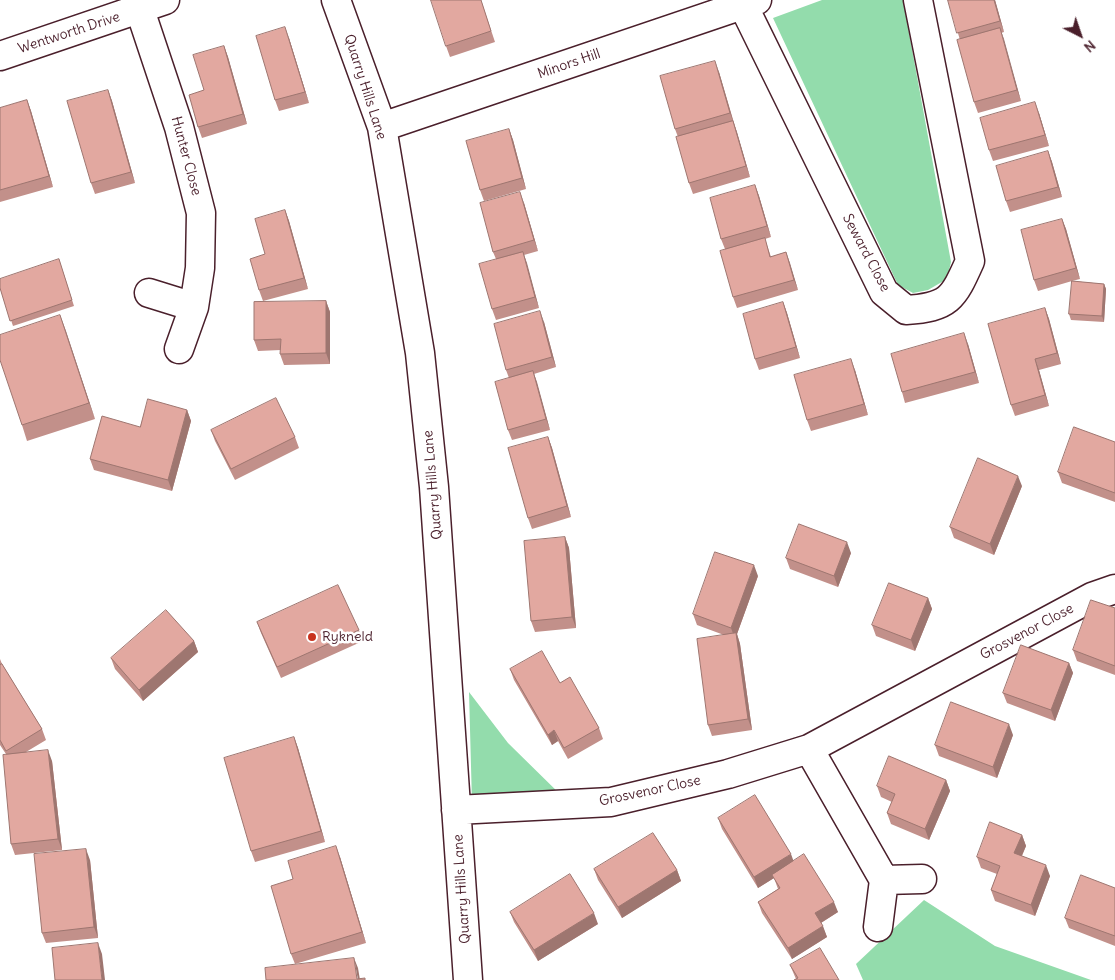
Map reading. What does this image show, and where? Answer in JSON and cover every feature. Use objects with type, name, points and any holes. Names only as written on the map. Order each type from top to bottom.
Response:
[{"type":"street","name":"Wentworth Drive","points":[[0,56],[166,0]]},
{"type":"street","name":"Quarry Hills Lane","points":[[336,0],[382,128],[420,353],[434,487],[468,980]]},
{"type":"street","name":"Seward Close","points":[[750,3],[884,292],[906,310],[933,308],[957,291],[970,261],[918,0]]},
{"type":"street","name":"Minors Hill","points":[[382,128],[750,3]]},
{"type":"street","name":"Hunter Close","points":[[140,10],[179,128],[201,213],[200,268],[194,307],[178,349]]},
{"type":"street","points":[[149,294],[194,307]]},
{"type":"street","name":"Grosvenor Close","points":[[456,810],[611,802],[728,774],[809,749],[1092,597],[1115,589]]},
{"type":"street","points":[[809,749],[884,880],[878,927]]},
{"type":"street","points":[[884,880],[922,880]]},
{"type":"green space","points":[[822,0],[903,0],[951,262],[947,279],[928,290],[913,293],[898,285],[773,18]]},
{"type":"green space","points":[[469,692],[508,743],[565,799],[472,803]]},
{"type":"green space","points":[[924,900],[995,946],[1091,980],[863,980],[856,964]]},
{"type":"building","points":[[431,0],[481,0],[491,31],[446,46]]},
{"type":"building","points":[[948,0],[994,0],[1000,21],[957,33]]},
{"type":"building","points":[[285,27],[305,92],[275,100],[256,36]]},
{"type":"building","points":[[1000,28],[1017,90],[974,102],[957,40]]},
{"type":"building","points":[[224,46],[243,114],[198,127],[189,95],[204,90],[193,55]]},
{"type":"building","points":[[715,61],[730,113],[675,129],[660,76]]},
{"type":"building","points":[[108,90],[131,172],[91,183],[67,101]]},
{"type":"building","points":[[27,100],[49,176],[0,190],[0,108]]},
{"type":"building","points":[[1035,102],[1045,135],[989,150],[980,118]]},
{"type":"building","points":[[733,121],[746,166],[689,183],[676,137]]},
{"type":"building","points":[[509,129],[522,178],[480,190],[466,141]]},
{"type":"building","points":[[1048,151],[1058,187],[1006,201],[996,166]]},
{"type":"building","points":[[755,185],[767,226],[721,239],[710,198]]},
{"type":"building","points":[[520,192],[534,240],[493,252],[480,203]]},
{"type":"building","points":[[285,210],[304,278],[259,290],[250,259],[265,254],[255,219]]},
{"type":"building","points":[[1062,219],[1076,268],[1034,280],[1021,230]]},
{"type":"building","points":[[765,238],[770,257],[786,252],[794,280],[733,297],[720,251]]},
{"type":"building","points":[[523,252],[535,297],[492,309],[479,264]]},
{"type":"building","points":[[59,259],[72,300],[10,321],[0,288],[0,279]]},
{"type":"building","points":[[1072,281],[1104,284],[1102,316],[1069,314]]},
{"type":"building","points":[[326,301],[326,353],[280,354],[281,339],[254,340],[254,302]]},
{"type":"building","points":[[783,302],[796,347],[755,359],[743,314]]},
{"type":"building","points":[[1045,308],[1057,353],[1035,359],[1045,395],[1011,405],[988,324]]},
{"type":"building","points":[[540,311],[552,357],[506,370],[494,324]]},
{"type":"building","points":[[60,315],[89,403],[22,425],[0,360],[0,335]]},
{"type":"building","points":[[964,333],[975,372],[902,392],[891,354]]},
{"type":"building","points":[[851,359],[864,404],[807,420],[794,375]]},
{"type":"building","points":[[533,371],[546,419],[508,430],[495,382]]},
{"type":"building","points":[[276,398],[295,437],[231,469],[211,430]]},
{"type":"building","points":[[148,399],[187,410],[168,480],[90,459],[102,416],[140,427]]},
{"type":"building","points":[[1074,427],[1115,442],[1115,493],[1058,472]]},
{"type":"building","points":[[548,437],[567,506],[528,518],[508,448]]},
{"type":"building","points":[[978,458],[1018,476],[990,544],[950,527]]},
{"type":"building","points":[[799,524],[847,542],[834,576],[786,558]]},
{"type":"building","points":[[565,537],[572,617],[531,621],[524,541]]},
{"type":"building","points":[[715,552],[754,565],[731,628],[693,614]]},
{"type":"building","points":[[889,583],[928,598],[911,640],[872,625]]},
{"type":"building","name":"Rykneld","points":[[338,585],[359,630],[277,667],[257,622]]},
{"type":"building","points":[[1091,600],[1115,608],[1115,666],[1073,650]]},
{"type":"building","points":[[166,610],[194,641],[139,690],[111,658]]},
{"type":"building","points":[[736,633],[748,719],[708,725],[697,639]]},
{"type":"building","points":[[1021,645],[1069,663],[1051,710],[1003,693]]},
{"type":"building","points":[[542,651],[560,683],[570,677],[599,728],[564,748],[554,730],[548,735],[510,669]]},
{"type":"building","points":[[2,664],[42,729],[6,751],[0,740],[0,665]]},
{"type":"building","points":[[951,702],[1009,724],[993,767],[935,745]]},
{"type":"building","points":[[294,737],[321,831],[251,851],[224,758]]},
{"type":"building","points":[[48,750],[58,839],[11,844],[3,755]]},
{"type":"building","points":[[889,756],[946,780],[925,829],[887,813],[895,794],[877,786]]},
{"type":"building","points":[[755,795],[791,854],[754,877],[718,818]]},
{"type":"building","points":[[990,822],[1022,835],[1014,853],[1046,865],[1031,905],[991,890],[1000,866],[977,857]]},
{"type":"building","points":[[653,833],[677,870],[618,907],[594,869]]},
{"type":"building","points":[[336,846],[362,932],[291,954],[271,886],[293,879],[288,861]]},
{"type":"building","points":[[86,849],[94,927],[42,933],[34,854]]},
{"type":"building","points":[[804,854],[834,902],[815,913],[823,926],[788,948],[758,902],[780,888],[772,875]]},
{"type":"building","points":[[570,874],[594,913],[534,950],[510,912]]},
{"type":"building","points":[[1081,875],[1115,888],[1115,936],[1065,918]]},
{"type":"building","points":[[98,943],[102,980],[55,980],[52,948]]},
{"type":"building","points":[[820,948],[839,980],[794,980],[798,978],[790,965]]},
{"type":"building","points":[[354,958],[357,979],[365,978],[365,980],[266,980],[265,968]]},
{"type":"place","name":"Rykneld","points":[[312,637]]}]
